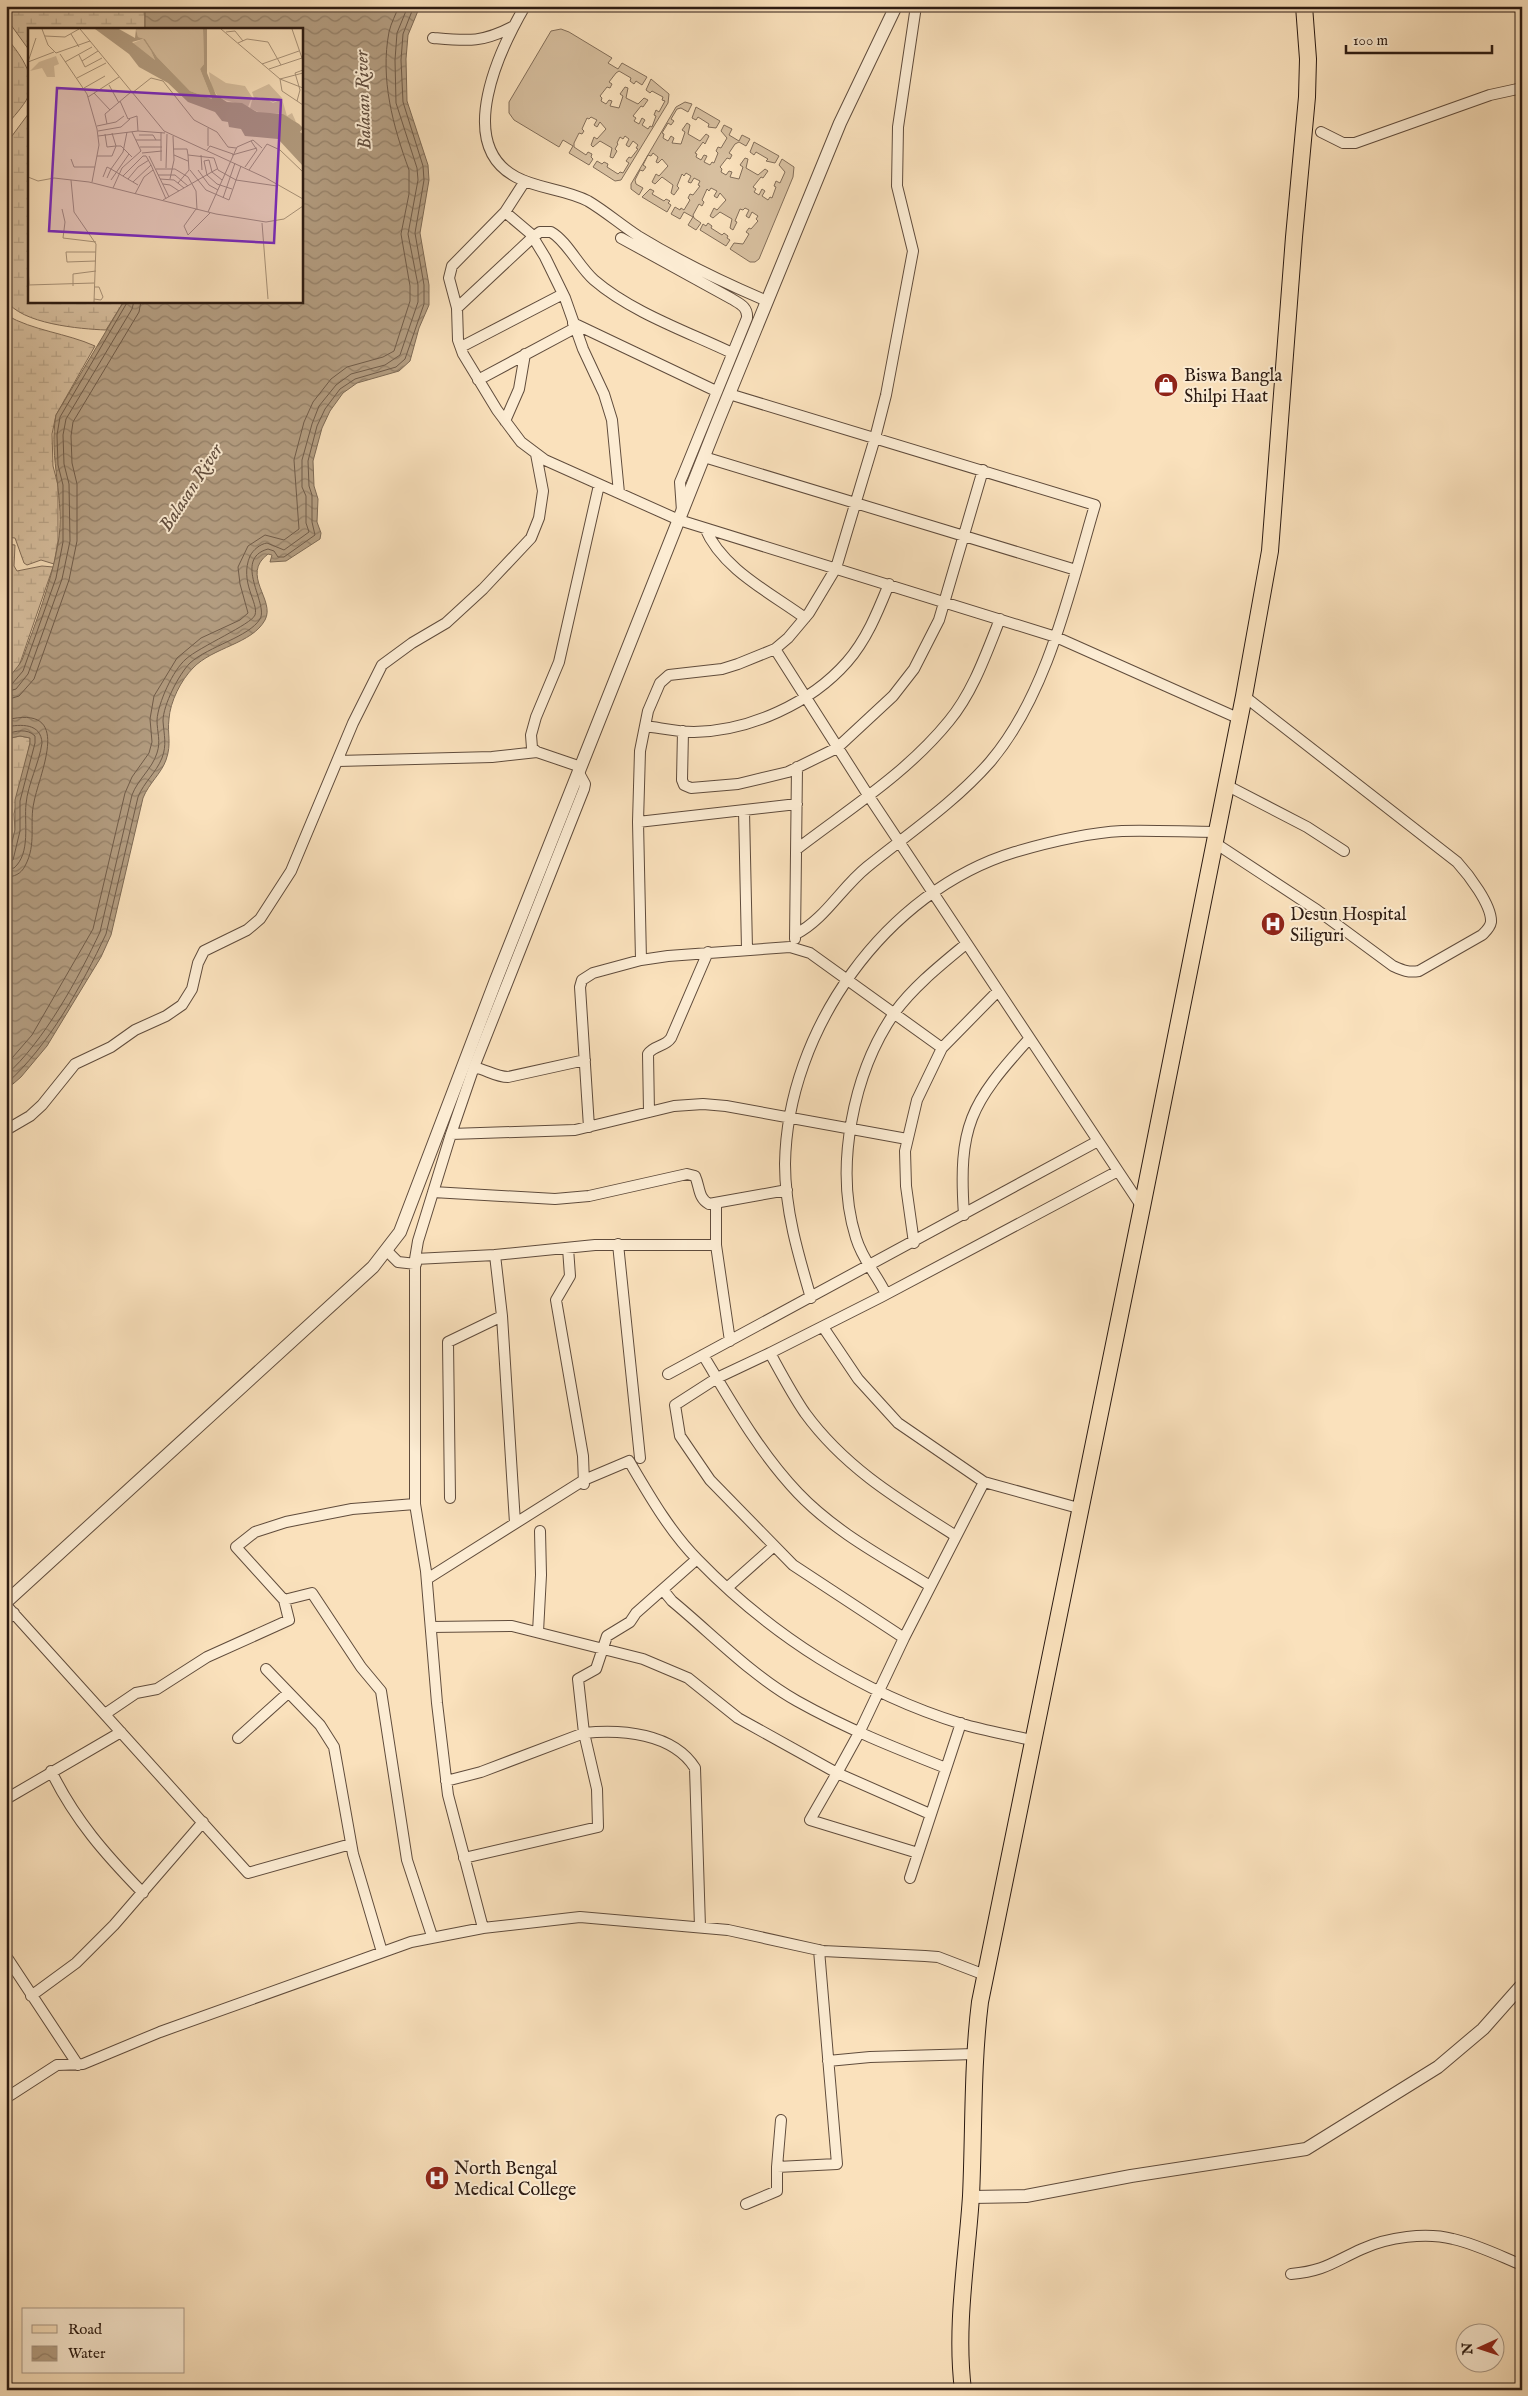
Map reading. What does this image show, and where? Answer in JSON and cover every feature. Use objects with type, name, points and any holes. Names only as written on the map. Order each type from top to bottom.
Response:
[{"type":"main road","points":[[964,2390],[962,2341],[971,2197],[975,2054],[979,2011],[1082,1509],[1240,719],[1270,551],[1290,285],[1307,97],[1308,59],[1304,6]]},
{"type":"street","points":[[525,6],[514,26],[495,72],[484,127],[485,136],[496,158],[506,171],[525,182],[566,192],[583,199],[638,236],[702,272],[767,301]]},
{"type":"street","points":[[351,1844],[248,1873],[14,1613],[7,1599],[373,1267],[400,1232],[729,394],[840,123],[896,6]]},
{"type":"street","points":[[641,960],[638,822],[640,751],[645,726],[660,683],[669,675],[722,669],[775,649],[805,618],[836,568],[855,504],[886,395],[912,251],[897,186],[898,126],[916,6]]},
{"type":"street","points":[[434,38],[476,40],[493,37],[514,26]]},
{"type":"street","points":[[1321,132],[1343,143],[1355,143],[1490,95],[1522,88]]},
{"type":"street","points":[[525,182],[505,212],[449,270],[450,285],[457,308],[458,340],[461,347],[478,380],[505,421],[521,442],[536,454],[619,494],[680,516],[705,528],[1056,637],[1240,719]]},
{"type":"street","points":[[505,212],[533,237],[563,294],[609,408],[618,465],[619,494]]},
{"type":"street","points":[[457,308],[533,237],[540,232],[551,232],[586,273],[606,289],[653,316],[732,353]]},
{"type":"street","points":[[621,238],[744,306],[748,312],[680,482],[680,516]]},
{"type":"street","points":[[461,347],[563,294]]},
{"type":"street","points":[[478,380],[574,325]]},
{"type":"street","points":[[574,325],[716,391]]},
{"type":"street","points":[[505,421],[519,389],[524,354]]},
{"type":"street","points":[[729,394],[1095,505],[1056,637],[1016,723],[990,761],[946,806],[859,873],[814,922],[796,934]]},
{"type":"street","points":[[6,1130],[30,1116],[42,1105],[75,1064],[111,1047],[135,1030],[166,1016],[182,1004],[192,989],[198,963],[204,951],[247,930],[260,919],[291,871],[357,715],[382,665],[412,643],[446,623],[483,589],[531,538],[539,518],[543,491],[536,454]]},
{"type":"street","points":[[704,457],[1076,570]]},
{"type":"street","points":[[683,732],[682,780],[684,786],[691,788],[738,784],[771,777],[837,748],[880,709],[903,684],[933,633],[945,602],[983,470]]},
{"type":"street","points":[[537,752],[531,744],[531,735],[559,662],[599,485]]},
{"type":"street","points":[[705,528],[711,541],[724,557],[805,618]]},
{"type":"street","points":[[645,726],[683,732],[734,727],[773,713],[806,697],[841,668],[854,653],[877,614],[889,584]]},
{"type":"street","points":[[797,849],[918,754],[949,722],[975,678],[1000,619]]},
{"type":"street","points":[[775,649],[837,748],[1142,1207]]},
{"type":"street","points":[[811,1298],[792,1228],[786,1190],[786,1156],[794,1094],[808,1050],[828,1011],[848,980],[901,917],[932,891],[989,862],[1014,852],[1120,831],[1216,838],[1401,970],[1409,972],[1419,971],[1482,935],[1488,929],[1491,922],[1490,914],[1474,883],[1457,862],[1244,696]]},
{"type":"street","points":[[338,761],[492,757],[537,752],[580,770],[584,782],[584,789],[474,1067],[433,1192],[416,1261],[415,1504],[426,1579],[446,1781],[483,1928]]},
{"type":"street","points":[[795,947],[797,767]]},
{"type":"street","points":[[1226,785],[1307,827],[1344,851]]},
{"type":"street","points":[[638,822],[797,804]]},
{"type":"street","points":[[744,811],[747,949]]},
{"type":"street","points":[[886,1294],[878,1278],[868,1267],[856,1239],[848,1199],[849,1129],[865,1073],[895,1013],[934,973],[966,944]]},
{"type":"street","points":[[589,1127],[582,980],[594,973],[641,960],[708,952],[795,947],[810,953],[942,1048]]},
{"type":"street","points":[[649,1112],[648,1054],[651,1050],[664,1046],[671,1038],[708,952]]},
{"type":"street","points":[[914,1242],[906,1186],[907,1139],[917,1100],[942,1048],[998,991]]},
{"type":"street","points":[[964,1215],[962,1161],[966,1133],[987,1087],[1029,1039]]},
{"type":"street","points":[[474,1067],[489,1071],[497,1077],[508,1077],[585,1060]]},
{"type":"street","points":[[451,1134],[575,1130],[674,1106],[703,1104],[907,1139]]},
{"type":"street","points":[[668,1374],[1098,1141]]},
{"type":"street","points":[[904,1638],[793,1565],[774,1546],[710,1480],[680,1436],[676,1404],[717,1378],[823,1327],[1118,1171]]},
{"type":"street","points":[[433,1192],[555,1199],[589,1196],[687,1174],[695,1176],[703,1201],[709,1204],[786,1190]]},
{"type":"street","points":[[716,1204],[716,1245],[730,1341]]},
{"type":"street","points":[[386,1250],[398,1262],[618,1244],[716,1245]]},
{"type":"street","points":[[618,1244],[640,1458]]},
{"type":"street","points":[[568,1248],[570,1276],[556,1300],[583,1456],[584,1484]]},
{"type":"street","points":[[495,1254],[502,1316],[515,1523]]},
{"type":"street","points":[[450,1498],[448,1342],[502,1316]]},
{"type":"street","points":[[823,1327],[858,1379],[898,1423],[984,1482],[1082,1509]]},
{"type":"street","points":[[770,1353],[805,1413],[840,1453],[884,1491],[956,1536]]},
{"type":"street","points":[[703,1355],[752,1437],[798,1493],[846,1534],[930,1586]]},
{"type":"street","points":[[426,1579],[515,1523],[629,1461],[656,1506],[697,1560],[779,1633],[807,1653],[880,1692],[961,1724],[1035,1741]]},
{"type":"street","points":[[918,1853],[810,1820],[860,1734],[904,1638],[984,1482]]},
{"type":"street","points":[[106,1714],[136,1693],[156,1689],[207,1657],[289,1620],[284,1600],[236,1547],[255,1532],[286,1522],[352,1509],[415,1504]]},
{"type":"street","points":[[538,1632],[541,1574],[540,1531]]},
{"type":"street","points":[[728,1587],[774,1546]]},
{"type":"street","points":[[464,1858],[598,1828],[596,1789],[584,1733],[578,1678],[596,1669],[606,1636],[630,1622],[636,1613],[697,1560]]},
{"type":"street","points":[[663,1590],[672,1601],[763,1678],[796,1700],[860,1734],[946,1768]]},
{"type":"street","points":[[284,1600],[312,1592],[361,1667],[380,1691],[407,1860],[432,1936]]},
{"type":"street","points":[[6,1620],[14,1613]]},
{"type":"street","points":[[430,1627],[512,1626],[643,1660],[688,1678],[738,1718],[837,1773],[930,1814]]},
{"type":"street","points":[[266,1669],[320,1725],[334,1747],[351,1844],[382,1952]]},
{"type":"street","points":[[238,1738],[288,1693]]},
{"type":"street","points":[[910,1878],[961,1724]]},
{"type":"street","points":[[446,1781],[481,1772],[584,1733],[601,1731],[632,1733],[675,1746],[689,1758],[696,1768],[700,1928]]},
{"type":"street","points":[[6,1799],[51,1771],[121,1732]]},
{"type":"street","points":[[51,1771],[66,1801],[97,1845],[143,1892]]},
{"type":"street","points":[[31,1996],[76,1963],[114,1925],[203,1822]]},
{"type":"street","points":[[6,2098],[53,2066],[61,2064],[78,2065],[160,2032],[382,1952],[432,1936],[483,1928],[580,1917],[728,1930],[819,1950],[938,1957],[986,1975]]},
{"type":"street","points":[[777,2168],[837,2164],[819,1950]]},
{"type":"street","points":[[6,1956],[78,2065]]},
{"type":"street","points":[[971,2197],[1026,2196],[1122,2178],[1306,2149],[1438,2067],[1483,2029],[1522,1985]]},
{"type":"street","points":[[828,2062],[870,2057],[975,2054]]},
{"type":"street","points":[[746,2204],[776,2191],[781,2120]]},
{"type":"street","points":[[1291,2274],[1315,2272],[1363,2248],[1388,2241],[1420,2237],[1453,2239],[1522,2265]]},
{"type":"green space","points":[[6,6],[145,6],[145,28],[28,28],[28,49],[6,18]]},
{"type":"green space","points":[[561,29],[612,58],[608,63],[618,69],[622,63],[647,77],[642,85],[636,81],[634,84],[630,81],[631,78],[619,71],[609,82],[612,84],[610,88],[607,87],[600,96],[602,98],[601,101],[606,104],[609,100],[612,101],[610,106],[619,108],[623,96],[620,94],[625,87],[628,88],[626,98],[638,104],[644,98],[648,100],[633,116],[636,118],[634,121],[639,124],[642,118],[645,120],[642,125],[648,129],[650,126],[652,127],[656,110],[659,112],[665,101],[662,100],[663,97],[646,90],[651,79],[669,94],[668,103],[621,180],[615,181],[593,167],[597,161],[602,164],[604,162],[608,164],[607,167],[618,174],[620,172],[623,173],[629,163],[626,161],[638,149],[636,148],[638,145],[633,141],[629,147],[626,145],[629,139],[625,136],[623,139],[620,137],[615,149],[617,151],[613,158],[610,157],[612,148],[600,141],[593,147],[591,145],[594,137],[597,139],[606,129],[600,122],[597,127],[594,125],[597,120],[591,117],[587,118],[582,129],[584,131],[582,134],[579,133],[574,147],[586,155],[588,152],[592,154],[591,157],[593,159],[589,165],[569,153],[573,146],[563,140],[559,147],[514,120],[509,113],[509,102],[551,31]]},
{"type":"green space","points":[[6,37],[28,71],[28,97],[6,126]]},
{"type":"green space","points":[[685,102],[692,104],[688,112],[681,108],[677,109],[671,119],[674,121],[671,125],[668,123],[662,133],[664,134],[663,138],[668,141],[671,136],[674,138],[672,143],[681,144],[685,132],[682,130],[687,123],[690,125],[688,134],[700,141],[706,134],[709,136],[705,144],[703,142],[695,153],[697,154],[696,157],[701,160],[704,155],[707,156],[704,162],[710,165],[712,162],[714,163],[718,147],[721,148],[727,138],[721,131],[724,125],[732,129],[729,135],[739,141],[742,135],[750,139],[746,146],[739,142],[735,144],[729,153],[732,155],[730,159],[727,158],[720,167],[722,169],[721,172],[726,175],[729,171],[732,172],[730,177],[739,179],[743,167],[740,165],[745,158],[748,159],[746,168],[758,175],[765,169],[768,171],[753,187],[756,189],[754,192],[759,195],[762,189],[765,191],[762,196],[768,200],[770,197],[772,198],[776,181],[780,183],[785,172],[779,165],[782,159],[794,167],[793,177],[759,259],[755,262],[750,262],[730,249],[734,243],[743,244],[749,234],[746,232],[758,221],[756,219],[758,216],[752,212],[749,218],[746,216],[749,210],[745,208],[743,210],[740,209],[733,230],[730,228],[732,219],[720,212],[713,218],[710,216],[714,208],[717,210],[726,200],[720,193],[717,198],[714,196],[717,191],[711,188],[709,191],[707,189],[702,200],[704,202],[702,206],[699,204],[693,215],[701,223],[696,230],[688,225],[693,217],[684,212],[680,219],[671,214],[675,207],[684,210],[690,200],[688,198],[690,194],[693,195],[700,186],[698,185],[700,181],[694,178],[691,183],[688,182],[691,176],[686,173],[684,176],[682,174],[677,186],[679,188],[674,195],[671,193],[673,185],[662,177],[655,184],[652,182],[656,174],[659,176],[668,166],[662,159],[658,163],[656,162],[658,157],[653,153],[651,156],[648,155],[643,165],[646,167],[643,171],[640,170],[635,180],[636,184],[643,188],[639,195],[631,189],[631,184],[676,107]]},
{"type":"green space","points":[[696,107],[720,121],[716,128],[708,127],[709,124],[698,117],[696,120],[692,118]]},
{"type":"green space","points":[[28,114],[28,302],[123,302],[106,330],[52,324],[37,320],[24,315],[6,300],[6,144]]},
{"type":"green space","points":[[754,142],[779,156],[775,163],[766,161],[768,159],[756,152],[754,155],[750,152]]},
{"type":"green space","points":[[650,189],[654,191],[652,194],[664,201],[666,199],[670,201],[668,203],[671,205],[667,212],[642,197]]},
{"type":"green space","points":[[708,223],[712,226],[711,228],[722,235],[724,233],[728,236],[727,238],[730,240],[726,246],[700,230],[703,224],[706,226]]},
{"type":"green space","points":[[6,315],[28,325],[95,346],[56,415],[52,434],[53,466],[58,485],[58,541],[54,564],[41,560],[27,565],[24,563],[15,538],[6,537]]},
{"type":"green space","points":[[6,544],[15,545],[14,566],[17,571],[42,566],[53,567],[18,669],[6,683]]},
{"type":"green space","points":[[20,736],[30,738],[30,743],[14,814],[15,830],[6,866],[6,739]]},
{"type":"water","name":"Balasan River","points":[[145,6],[420,6],[408,35],[406,59],[407,101],[428,165],[429,180],[420,233],[429,285],[429,305],[419,328],[410,361],[399,371],[357,383],[343,393],[330,411],[322,428],[313,461],[314,486],[318,499],[317,522],[321,533],[320,539],[286,561],[270,562],[272,555],[268,554],[260,562],[257,570],[266,604],[265,620],[251,635],[201,661],[180,685],[170,712],[168,754],[164,765],[143,798],[111,935],[101,957],[47,1046],[21,1077],[6,1090],[6,866],[15,830],[15,800],[30,738],[20,736],[6,739],[5,692],[10,676],[22,660],[38,617],[58,544],[60,511],[54,448],[56,415],[123,302],[302,302],[302,28],[145,28]]},
{"type":"place","name":"Biswa Bangla Shilpi Haat","points":[[1166,385]]},
{"type":"place","name":"Desun Hospital Siliguri","points":[[1273,924]]},
{"type":"place","name":"North Bengal Medical College","points":[[437,2178]]}]
